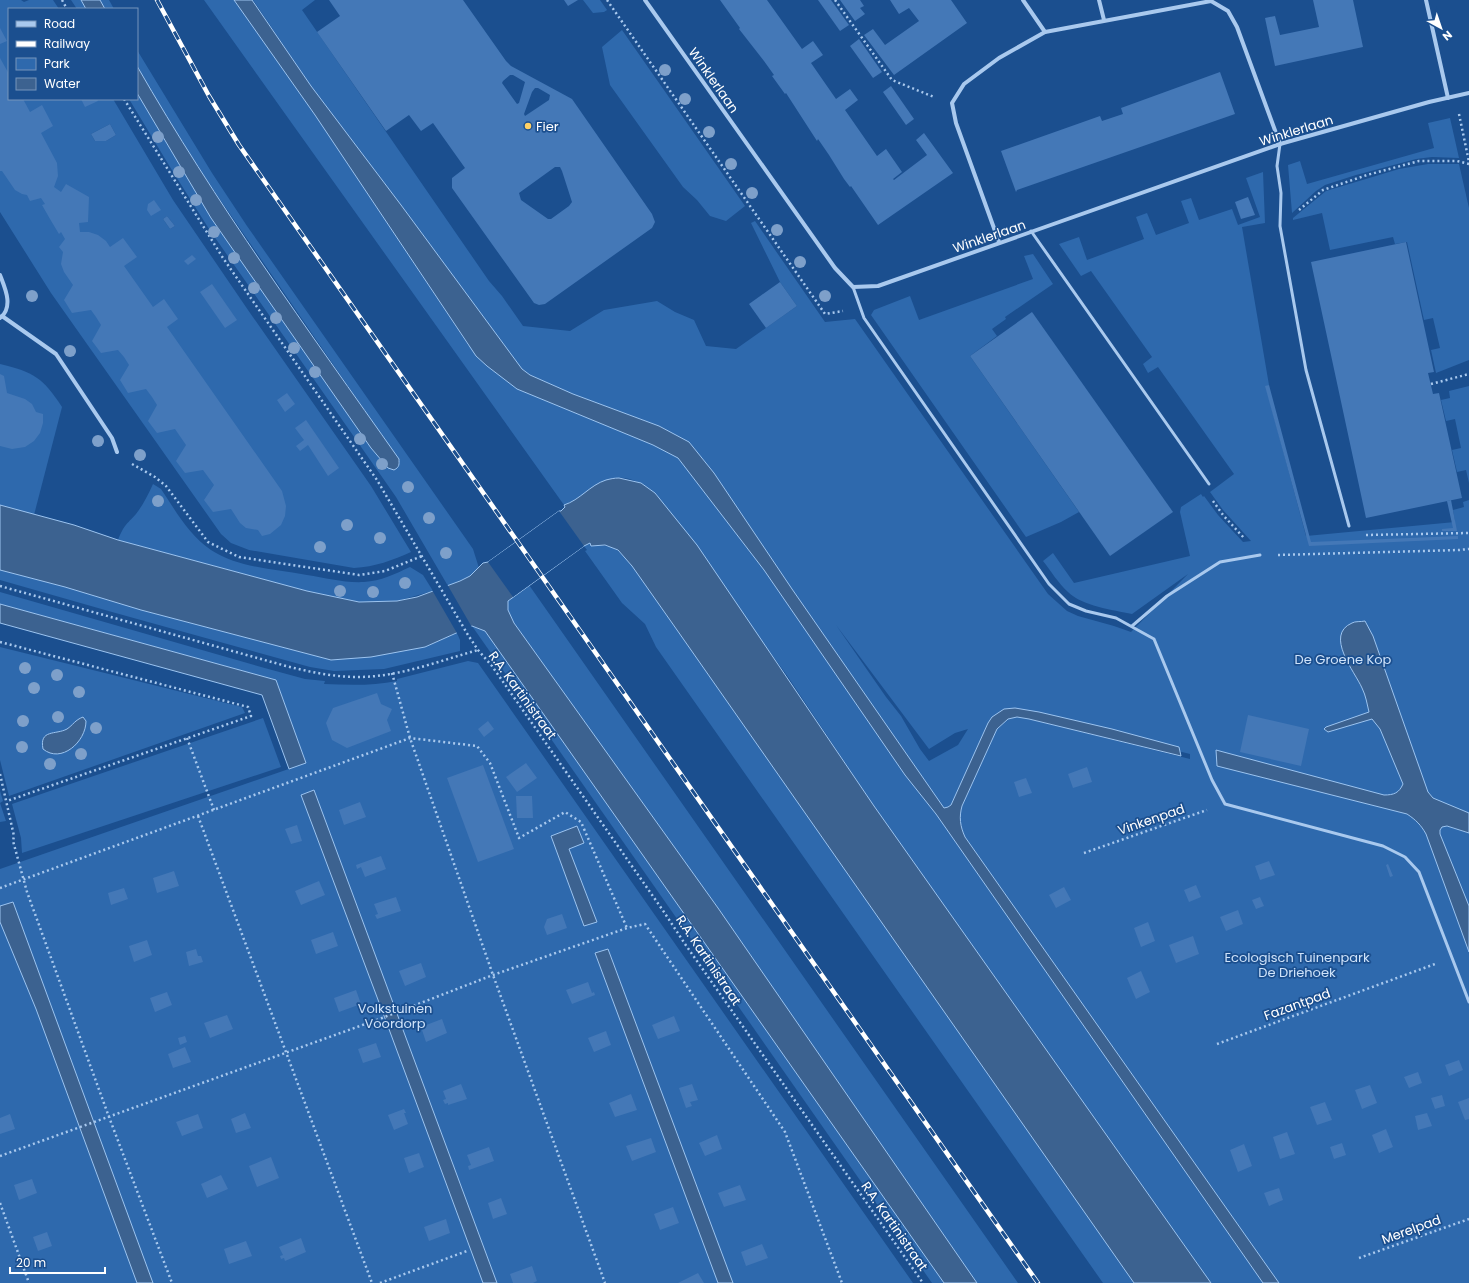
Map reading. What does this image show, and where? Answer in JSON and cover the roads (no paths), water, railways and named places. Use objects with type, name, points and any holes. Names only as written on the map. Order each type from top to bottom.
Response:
[{"type":"street","name":"Winklerlaan","points":[[645,0],[835,268],[853,287],[878,286],[1280,144],[1469,93]]},
{"type":"street","points":[[1023,0],[1045,32]]},
{"type":"street","points":[[1099,0],[1104,20]]},
{"type":"street","points":[[1426,0],[1448,98]]},
{"type":"street","points":[[999,242],[956,123],[952,103],[964,84],[999,58],[1045,32],[1211,1],[1228,12],[1237,27],[1280,144]]},
{"type":"street","points":[[0,275],[6,292],[8,304],[1,317],[56,354],[112,438],[118,452]]},
{"type":"lane","points":[[1280,144],[1277,166],[1281,194],[1280,226],[1306,370],[1349,526]]},
{"type":"lane","points":[[1031,231],[1210,484]]},
{"type":"lane","points":[[853,287],[864,318],[1049,584],[1069,604],[1086,611],[1116,618],[1154,639],[1212,780],[1225,804],[1383,846],[1405,857],[1419,872],[1469,1002]]},
{"type":"lane","points":[[1132,626],[1167,596],[1220,562],[1260,555]]},
{"type":"water","points":[[81,0],[100,0],[104,8],[85,8]]},
{"type":"water","points":[[234,0],[252,0],[311,86],[522,369],[530,375],[573,394],[659,426],[689,442],[714,473],[792,589],[944,808],[951,805],[988,723],[992,717],[1004,709],[1015,708],[1039,712],[1112,729],[1179,747],[1181,756],[1029,719],[1017,717],[1008,719],[997,729],[962,806],[960,814],[961,825],[965,837],[1279,1283],[1263,1283],[936,814],[905,775],[764,570],[678,458],[653,445],[517,389],[476,356],[315,115]]},
{"type":"water","points":[[138,68],[198,167],[230,216],[399,459],[399,465],[396,469],[394,470],[388,468],[371,448],[211,218],[138,95]]},
{"type":"water","points":[[619,478],[641,483],[655,493],[697,545],[874,806],[1211,1283],[1134,1283],[632,566],[618,550],[605,545],[591,546],[590,543],[584,546],[508,601],[508,610],[514,623],[718,908],[977,1283],[944,1283],[485,631],[472,626],[425,647],[371,657],[331,660],[141,610],[65,587],[0,570],[0,505],[74,525],[118,540],[307,591],[359,602],[397,601],[417,597],[470,576],[483,563],[488,562],[561,511],[565,507],[564,505],[575,500],[600,482]]},
{"type":"water","points":[[0,604],[276,680],[306,763],[289,769],[262,695],[0,623]]},
{"type":"water","points":[[1365,621],[1373,636],[1428,792],[1433,798],[1469,813],[1469,833],[1447,826],[1442,827],[1440,834],[1469,906],[1469,952],[1426,834],[1420,825],[1410,816],[1217,766],[1216,750],[1384,795],[1391,795],[1400,790],[1403,784],[1380,729],[1372,719],[1328,732],[1324,729],[1369,712],[1363,691],[1348,664],[1341,645],[1341,636],[1344,629],[1353,622]]},
{"type":"water","points":[[83,717],[86,721],[85,729],[77,743],[71,748],[65,752],[57,754],[50,753],[43,749],[42,743],[46,735],[63,731]]},
{"type":"water","points":[[314,790],[497,1283],[483,1283],[301,795]]},
{"type":"water","points":[[577,826],[584,843],[569,849],[597,922],[584,926],[551,836]]},
{"type":"water","points":[[13,902],[153,1283],[137,1283],[36,1009],[0,922],[0,906]]},
{"type":"water","points":[[608,949],[733,1283],[718,1283],[595,953]]},
{"type":"railway","points":[[157,0],[209,96],[239,145],[1038,1283]]},
{"type":"place","name":"Fier","points":[[528,126]]},
{"type":"park label","name":"De Groene Kop","points":[[1343,659]]},
{"type":"park label","name":"Ecologisch Tuinenpark De Driehoek","points":[[1297,964]]},
{"type":"park label","name":"Volkstuinen Voordorp","points":[[395,1016]]}]
